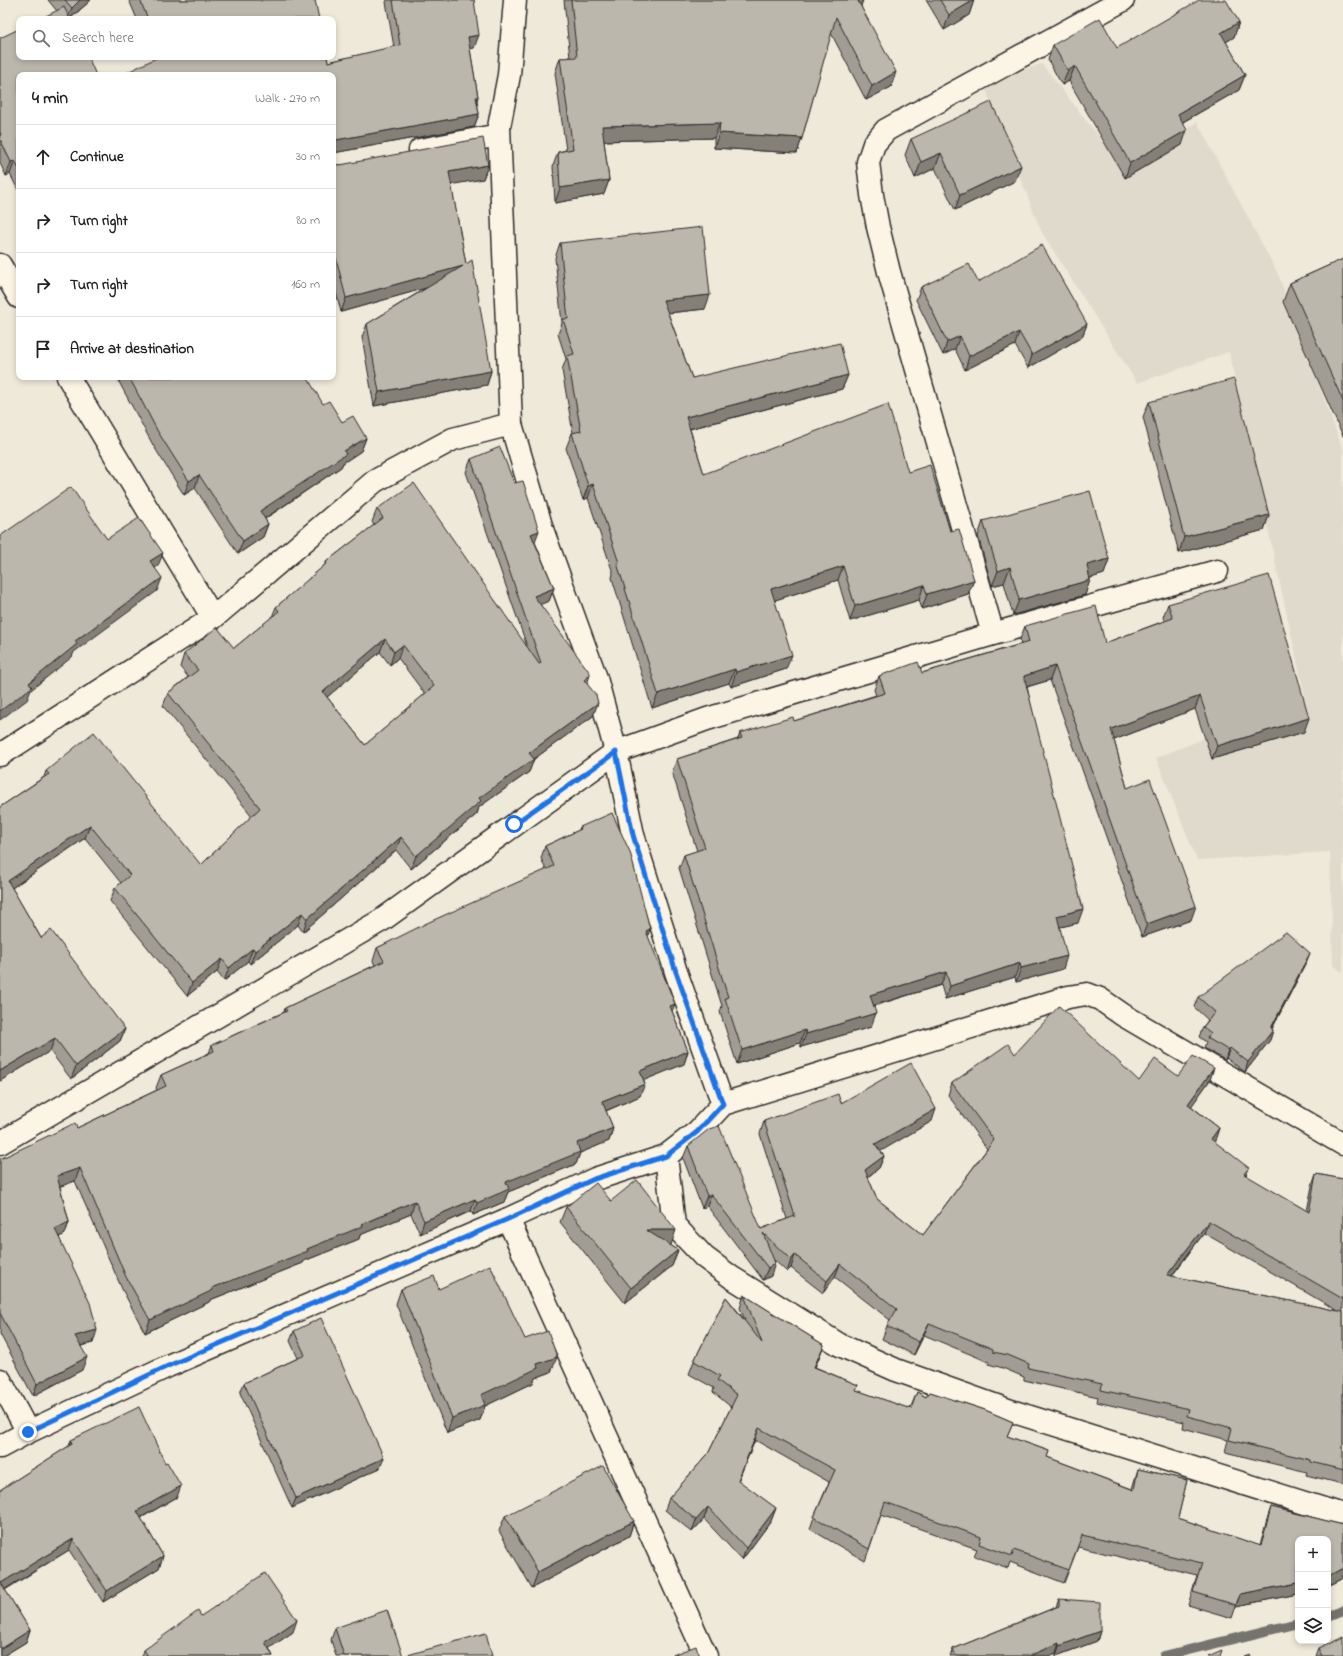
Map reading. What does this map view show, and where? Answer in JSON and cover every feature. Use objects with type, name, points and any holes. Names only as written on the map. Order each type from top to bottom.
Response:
[{"type":"street","points":[[515,0],[509,75],[499,127],[511,424],[543,532],[596,678],[616,752],[633,835],[676,972],[723,1104]]},
{"type":"street","points":[[993,634],[889,272],[878,228],[868,162],[874,144],[886,130],[1123,0]]},
{"type":"street","points":[[401,154],[499,135]]},
{"type":"street","points":[[0,265],[16,292]]},
{"type":"street","points":[[70,380],[213,618]]},
{"type":"street","points":[[0,755],[213,618],[375,481],[453,439],[511,424]]},
{"type":"street","points":[[0,1143],[382,920],[616,752],[707,719],[993,634],[1217,571]]},
{"type":"street","points":[[0,1448],[28,1432],[168,1366],[508,1219],[594,1179],[666,1156],[697,1132],[723,1104],[1068,997],[1087,994],[1100,998],[1123,1015],[1343,1144]]},
{"type":"street","points":[[666,1156],[674,1225],[704,1257],[731,1277],[840,1345],[896,1370],[1011,1411],[1343,1515]]},
{"type":"street","points":[[508,1219],[706,1656]]},
{"type":"street","points":[[0,1380],[28,1432]]},
{"type":"shaded area","points":[[1042,64],[1126,171],[1197,122],[1278,274],[1343,450],[1343,972],[1333,966],[1330,852],[1197,860],[1156,758],[1305,697],[1229,352],[1137,383],[1041,231],[983,82]]},
{"type":"building","points":[[65,0],[80,0],[72,8]]},
{"type":"building","points":[[140,0],[315,0],[318,16],[147,16]]},
{"type":"building","points":[[393,0],[474,0],[479,35],[468,37],[478,97],[476,97],[479,114],[336,140],[336,72],[128,72],[152,60],[328,60],[328,62],[400,45]]},
{"type":"building","points":[[571,0],[860,0],[858,1],[896,72],[872,86],[836,17],[802,138],[719,133],[720,123],[602,126],[609,180],[560,188],[558,152],[573,149],[560,58],[577,57]]},
{"type":"building","points":[[940,0],[974,0],[949,15]]},
{"type":"building","points":[[1199,0],[1226,0],[1239,22],[1221,33],[1245,75],[1178,114],[1187,130],[1130,163],[1075,66],[1068,71],[1053,45],[1100,18],[1117,48]]},
{"type":"building","points":[[64,7],[68,16],[46,16]]},
{"type":"building","points":[[16,30],[16,60],[89,60],[95,72],[16,72],[16,163],[15,161],[11,162],[0,139],[0,38]]},
{"type":"building","points":[[991,102],[1021,166],[960,195],[941,153],[921,162],[911,139]]},
{"type":"building","points":[[483,138],[488,165],[449,172],[466,264],[472,260],[491,371],[379,392],[367,324],[463,266],[346,298],[336,258],[336,164],[340,165]]},
{"type":"building","points":[[703,227],[710,295],[663,300],[692,378],[840,343],[848,375],[686,417],[704,474],[888,404],[908,472],[930,465],[950,531],[959,529],[974,580],[927,594],[924,585],[855,606],[843,566],[771,589],[792,655],[736,672],[735,669],[658,694],[617,563],[619,563],[593,484],[588,486],[572,433],[581,431],[567,356],[574,354],[563,319],[568,319],[560,243]]},
{"type":"building","points":[[1042,245],[1087,324],[1032,355],[1019,332],[969,356],[960,336],[947,342],[921,287],[969,264],[978,282]]},
{"type":"building","points":[[1343,259],[1343,401],[1290,283]]},
{"type":"building","points":[[1234,379],[1269,515],[1184,537],[1149,402]]},
{"type":"building","points":[[131,380],[309,380],[323,404],[329,401],[342,422],[353,416],[366,438],[344,451],[346,454],[260,511],[268,524],[243,541],[199,475],[189,481],[158,432]]},
{"type":"building","points":[[500,447],[514,483],[523,481],[539,531],[531,534],[554,588],[534,596],[590,673],[590,675],[584,680],[596,695],[598,703],[529,753],[534,759],[479,798],[481,801],[416,856],[401,837],[307,919],[302,913],[255,951],[253,948],[229,968],[222,959],[192,983],[115,888],[130,875],[90,825],[8,881],[41,938],[51,930],[125,1029],[76,1066],[55,1038],[0,1071],[0,807],[49,774],[46,771],[94,732],[201,865],[260,808],[168,693],[198,670],[184,654],[217,627],[234,648],[279,611],[276,607],[327,563],[326,562],[383,518],[377,509],[414,483],[539,664],[541,663],[471,459]],"holes":[[[385,639],[394,652],[403,645],[434,686],[365,745],[323,692]]]},
{"type":"building","points":[[71,487],[107,539],[139,518],[163,553],[150,561],[162,578],[75,641],[77,644],[29,683],[32,687],[0,711],[0,536]]},
{"type":"building","points":[[1090,491],[1109,559],[1087,565],[1090,580],[1019,600],[1010,567],[998,571],[983,521]]},
{"type":"building","points":[[1269,575],[1309,718],[1217,746],[1200,696],[1111,729],[1127,788],[1150,779],[1196,906],[1147,924],[1055,666],[1024,676],[1083,909],[1057,916],[1067,956],[1021,968],[1020,963],[950,986],[946,972],[870,995],[876,1013],[806,1034],[805,1030],[742,1050],[725,998],[728,997],[684,855],[705,848],[677,759],[742,738],[740,733],[793,717],[794,721],[885,693],[879,676],[918,662],[922,673],[1029,642],[1025,626],[1096,606],[1105,643],[1173,618],[1168,604]]},
{"type":"building","points":[[612,813],[630,852],[650,929],[646,931],[675,1004],[670,1006],[688,1051],[640,1071],[645,1084],[602,1101],[613,1128],[577,1143],[580,1152],[506,1182],[509,1189],[477,1203],[475,1199],[424,1221],[415,1201],[362,1224],[363,1226],[307,1249],[308,1251],[212,1288],[213,1290],[150,1320],[126,1277],[80,1168],[57,1176],[69,1222],[55,1229],[90,1303],[97,1330],[75,1336],[87,1357],[37,1384],[0,1313],[0,1159],[75,1123],[77,1128],[166,1086],[161,1075],[214,1051],[212,1045],[287,1011],[285,1008],[384,961],[377,948],[427,923],[554,866],[545,846],[581,829],[580,827]]},
{"type":"building","points":[[1286,932],[1310,953],[1271,1028],[1273,1030],[1248,1062],[1230,1048],[1228,1050],[1207,1038],[1211,1033],[1203,1027],[1215,1012],[1198,997]]},
{"type":"building","points":[[1059,1006],[1139,1081],[1155,1059],[1178,1076],[1193,1056],[1214,1068],[1188,1104],[1219,1128],[1211,1139],[1249,1168],[1244,1174],[1309,1212],[1316,1174],[1343,1179],[1343,1299],[1209,1221],[1167,1275],[1343,1312],[1343,1470],[1311,1462],[1311,1460],[1229,1440],[1232,1428],[1187,1416],[1189,1409],[1101,1390],[1102,1384],[1028,1368],[1029,1364],[1008,1355],[993,1352],[993,1349],[929,1323],[919,1342],[887,1326],[897,1309],[840,1264],[827,1281],[795,1255],[791,1260],[763,1233],[775,1263],[768,1268],[711,1194],[707,1196],[688,1146],[709,1129],[719,1126],[761,1229],[795,1216],[764,1121],[838,1094],[841,1103],[911,1063],[936,1109],[875,1144],[884,1156],[865,1170],[877,1199],[923,1235],[994,1140],[952,1083],[1008,1044],[1015,1054]]},
{"type":"building","points":[[637,1180],[676,1230],[646,1230],[678,1250],[631,1288],[566,1207],[596,1183],[611,1201]]},
{"type":"building","points":[[490,1265],[525,1339],[548,1331],[557,1357],[537,1364],[538,1368],[481,1395],[485,1405],[452,1418],[401,1289],[434,1276],[439,1289]]},
{"type":"building","points":[[744,1295],[824,1345],[814,1367],[858,1385],[856,1390],[911,1409],[917,1392],[926,1397],[930,1392],[985,1410],[1013,1422],[1007,1436],[1049,1451],[1047,1457],[1134,1490],[1138,1469],[1187,1480],[1178,1518],[1261,1546],[1271,1507],[1343,1525],[1343,1568],[1331,1574],[1331,1536],[1295,1536],[1295,1584],[1240,1594],[1236,1605],[1193,1592],[1202,1563],[1082,1535],[1069,1570],[1014,1550],[1012,1556],[979,1544],[981,1537],[885,1502],[869,1549],[814,1517],[835,1470],[759,1428],[738,1480],[776,1508],[746,1548],[708,1507],[696,1520],[669,1498],[708,1454],[737,1395],[717,1380],[720,1376],[694,1361],[726,1297],[762,1343]]},
{"type":"building","points":[[321,1318],[384,1458],[296,1498],[244,1383],[305,1355],[294,1331]]},
{"type":"building","points":[[139,1407],[165,1463],[167,1462],[181,1486],[137,1511],[163,1556],[107,1591],[73,1539],[1,1583],[30,1630],[0,1649],[0,1490],[72,1444],[71,1440]]},
{"type":"building","points":[[603,1466],[634,1521],[538,1572],[505,1516]]},
{"type":"building","points":[[265,1573],[297,1620],[265,1642],[273,1656],[148,1656],[144,1650],[198,1611],[201,1616]]},
{"type":"building","points":[[1059,1599],[1100,1602],[1100,1631],[1059,1646],[1059,1643],[1029,1656],[956,1656],[953,1649],[1059,1606]]},
{"type":"building","points":[[387,1610],[403,1656],[344,1656],[335,1628]]},
{"type":"building","points":[[486,1633],[492,1656],[404,1656]]},
{"type":"building","points":[[1343,1636],[1343,1656],[1322,1656],[1318,1648],[1326,1644],[1331,1644],[1331,1642]]},
{"type":"building","points":[[696,1646],[700,1656],[670,1656]]},
{"type":"building","points":[[1222,1650],[1220,1656],[1208,1656]]},
{"type":"waterway","points":[[1331,1615],[1343,1610]]},
{"type":"waterway","points":[[1164,1656],[1295,1624]]},
{"type":"route","points":[[28,1432],[168,1366],[508,1219],[594,1179],[666,1156],[697,1132],[723,1104],[676,972],[633,835],[616,752],[514,824]]}]
